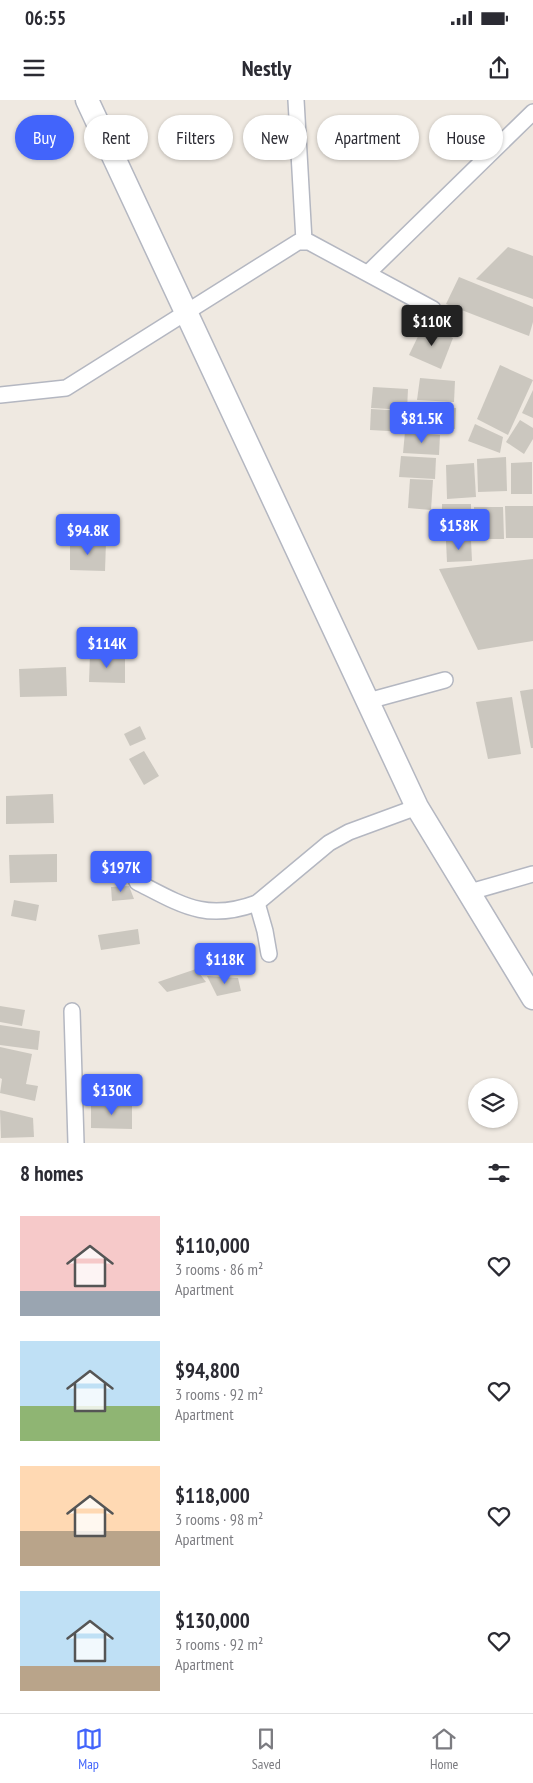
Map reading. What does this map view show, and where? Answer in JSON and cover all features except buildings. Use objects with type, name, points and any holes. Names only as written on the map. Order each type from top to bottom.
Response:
[{"type":"main road","points":[[86,100],[417,807],[533,998]]},
{"type":"street","points":[[296,100],[304,241]]},
{"type":"street","points":[[368,273],[533,112]]},
{"type":"street","points":[[0,395],[66,388],[298,242],[310,242],[434,309]]},
{"type":"street","points":[[368,701],[445,680]]},
{"type":"street","points":[[137,882],[188,908],[214,913],[257,903],[330,843],[349,832],[417,807]]},
{"type":"street","points":[[470,892],[533,874]]},
{"type":"street","points":[[257,903],[269,954]]},
{"type":"street","points":[[72,1011],[76,1143]]}]
